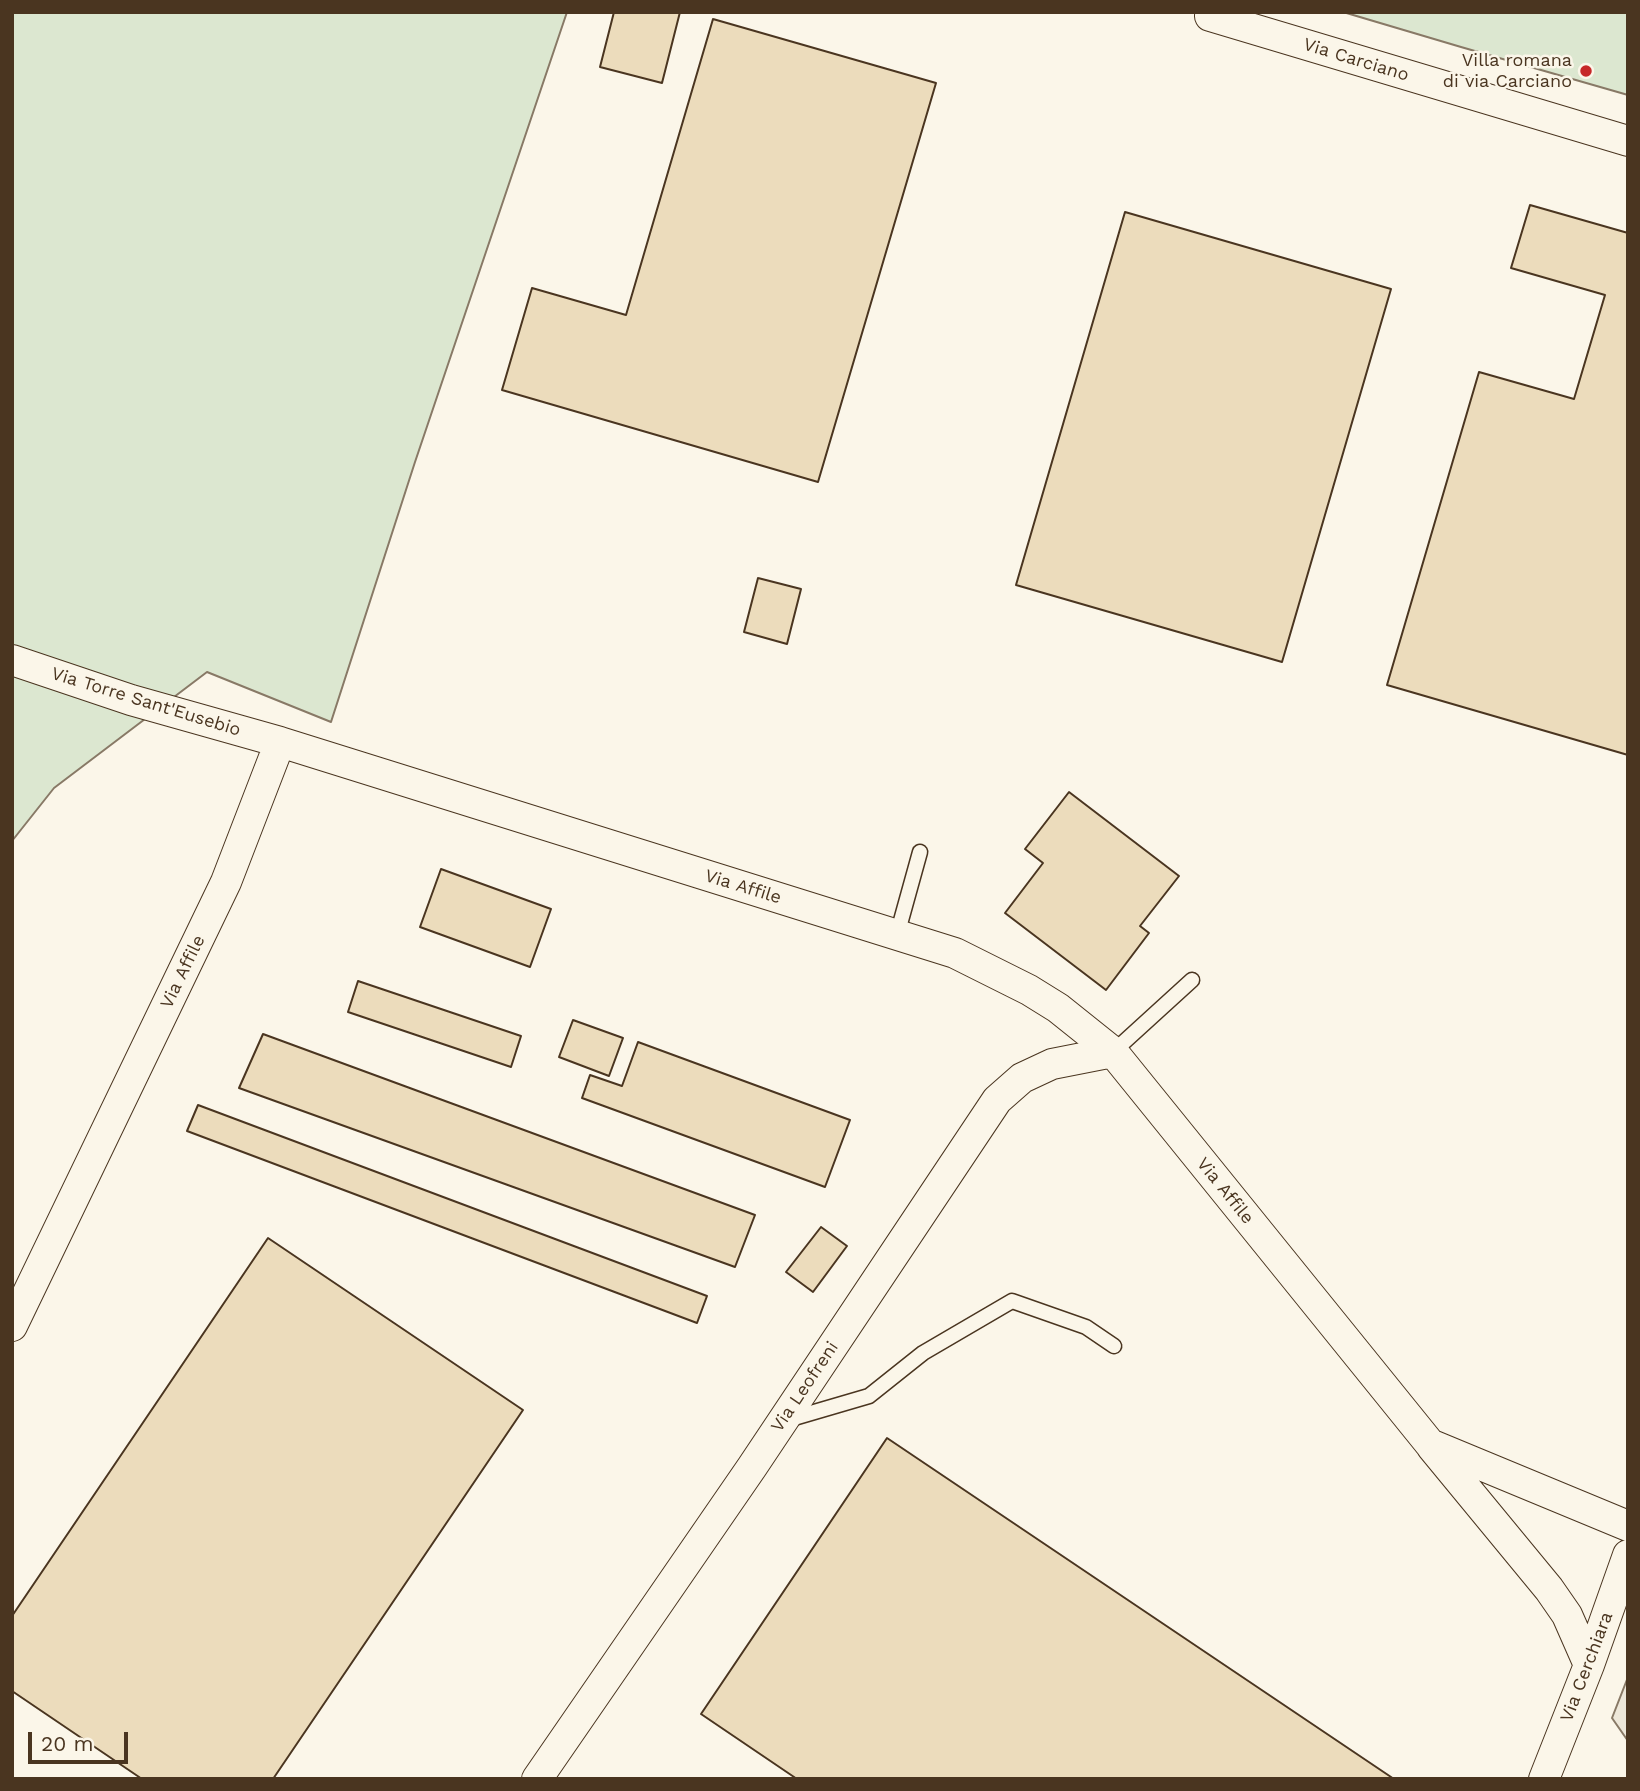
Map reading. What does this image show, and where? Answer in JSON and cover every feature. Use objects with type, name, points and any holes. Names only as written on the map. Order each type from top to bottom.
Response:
[{"type":"street","name":"Via Carciano","points":[[1211,12],[1209,16],[1628,141]]},
{"type":"street","name":"Via Torre Sant'Eusebio","points":[[12,660],[131,700],[280,742]]},
{"type":"street","name":"Via Affile","points":[[12,1326],[226,882],[280,742],[955,953],[1029,990],[1058,1008],[1113,1052],[1430,1444],[1628,1526]]},
{"type":"street","name":"Via Leofreni","points":[[537,1779],[997,1100],[1023,1078],[1052,1064],[1113,1052]]},
{"type":"street","points":[[1430,1444],[1549,1589],[1567,1615],[1589,1665]]},
{"type":"street","name":"Via Cerchiara","points":[[1544,1779],[1589,1665],[1628,1555]]},
{"type":"lane","points":[[897,935],[920,852]]},
{"type":"lane","points":[[1113,1052],[1192,980]]},
{"type":"lane","points":[[782,1421],[869,1396],[923,1353],[1012,1301],[1086,1327],[1114,1346]]},
{"type":"green space","points":[[12,12],[567,12],[415,462],[331,722],[207,672],[54,788],[12,841]]},
{"type":"green space","name":"Villa romana di via Carciano","points":[[1343,12],[1628,12],[1628,95],[1461,47]]},
{"type":"shaded area","points":[[1628,1677],[1628,1741],[1612,1718]]},
{"type":"building","points":[[614,12],[680,12],[662,83],[600,67]]},
{"type":"building","points":[[713,19],[936,83],[818,482],[502,390],[532,288],[626,315]]},
{"type":"building","points":[[1530,205],[1628,233],[1628,755],[1387,685],[1479,372],[1574,399],[1605,295],[1511,268]]},
{"type":"building","points":[[1125,212],[1391,289],[1282,662],[1016,585]]},
{"type":"building","points":[[758,578],[801,589],[787,644],[744,632]]},
{"type":"building","points":[[1069,792],[1179,876],[1140,926],[1149,933],[1106,990],[1005,913],[1043,863],[1025,849]]},
{"type":"building","points":[[441,869],[551,909],[530,967],[420,927]]},
{"type":"building","points":[[358,981],[521,1036],[511,1067],[348,1012]]},
{"type":"building","points":[[573,1020],[623,1038],[609,1076],[559,1057]]},
{"type":"building","points":[[263,1034],[755,1215],[735,1267],[239,1088]]},
{"type":"building","points":[[638,1042],[850,1120],[825,1187],[582,1098],[590,1075],[622,1086]]},
{"type":"building","points":[[198,1105],[707,1296],[697,1323],[187,1131]]},
{"type":"building","points":[[821,1227],[847,1246],[813,1292],[786,1272]]},
{"type":"building","points":[[268,1238],[523,1410],[273,1779],[142,1779],[12,1691],[12,1616]]},
{"type":"building","points":[[887,1438],[1394,1779],[797,1779],[701,1714]]},
{"type":"place","name":"Villa romana di via Carciano","points":[[1586,71]]}]
